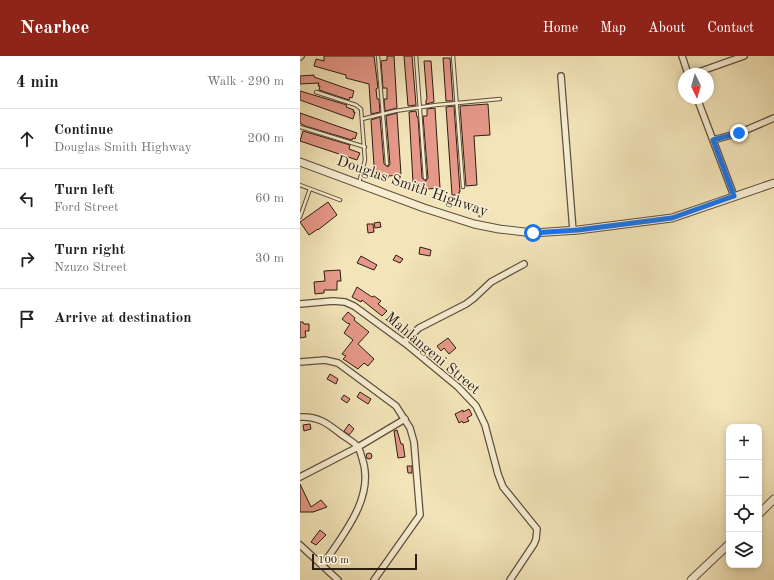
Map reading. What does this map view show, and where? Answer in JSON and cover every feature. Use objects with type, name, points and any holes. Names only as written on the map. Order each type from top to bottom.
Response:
[{"type":"street","points":[[682,56],[686,68]]},
{"type":"street","points":[[710,68],[744,56]]},
{"type":"street","points":[[561,76],[575,230]]},
{"type":"street","points":[[699,104],[734,196]]},
{"type":"street","points":[[713,140],[739,133],[774,118]]},
{"type":"street","name":"Douglas Smith Highway","points":[[300,162],[424,208],[474,224],[517,232],[552,233],[672,218],[774,183]]},
{"type":"street","points":[[404,342],[419,328],[466,304],[491,282],[524,264]]},
{"type":"street","name":"Mahlangeni Street","points":[[300,304],[333,301],[345,302],[354,306],[404,342],[458,387],[476,406],[485,425],[503,487],[537,529],[534,544],[510,580]]},
{"type":"street","points":[[300,362],[325,360],[338,363],[396,406],[410,428],[414,442],[420,515],[374,580]]},
{"type":"street","points":[[300,417],[313,416],[319,419],[358,447],[364,464],[366,476],[362,497],[354,516],[322,566]]},
{"type":"street","points":[[300,477],[358,447],[405,419]]},
{"type":"street","points":[[762,511],[774,499]]},
{"type":"street","points":[[300,545],[338,580]]},
{"type":"street","points":[[691,580],[726,547]]},
{"type":"lane","points":[[378,56],[387,164]]},
{"type":"lane","points":[[416,56],[425,178]]},
{"type":"lane","points":[[453,56],[463,187]]},
{"type":"lane","points":[[316,92],[359,107],[362,119],[365,160],[358,184]]},
{"type":"lane","points":[[362,119],[395,111],[500,99]]},
{"type":"lane","points":[[300,127],[364,147]]},
{"type":"lane","points":[[300,185],[340,200]]},
{"type":"lane","points":[[300,217],[310,189]]},
{"type":"building","points":[[324,56],[374,56],[378,88],[376,89],[377,99],[379,99],[380,112],[371,114],[369,84],[346,78],[346,75],[314,66],[316,59],[324,61]]},
{"type":"building","points":[[387,56],[394,56],[397,108],[385,111],[384,99],[387,99],[387,88],[383,88],[381,61],[387,60]]},
{"type":"building","points":[[404,56],[412,56],[416,105],[408,106]]},
{"type":"building","points":[[443,58],[450,58],[453,101],[446,101]]},
{"type":"building","points":[[424,61],[431,61],[434,102],[426,104],[427,99]]},
{"type":"building","points":[[314,75],[314,77],[354,91],[352,98],[350,97],[349,100],[319,90],[319,83],[300,84],[300,76]]},
{"type":"building","points":[[300,91],[347,105],[346,107],[354,110],[353,112],[355,112],[353,119],[300,100]]},
{"type":"building","points":[[488,104],[490,135],[474,136],[477,185],[466,186],[460,106]]},
{"type":"building","points":[[454,106],[459,195],[452,195],[446,107]]},
{"type":"building","points":[[435,108],[440,188],[427,189],[426,193],[415,189],[417,182],[413,182],[409,112],[416,111],[418,117],[422,178],[426,181],[428,178],[423,116],[427,116],[427,109]]},
{"type":"building","points":[[300,113],[357,133],[355,139],[353,138],[352,140],[305,126],[300,123]]},
{"type":"building","points":[[397,113],[401,175],[388,176],[388,178],[381,177],[372,174],[374,166],[371,120],[380,117],[384,164],[388,167],[390,164],[386,116]]},
{"type":"building","points":[[303,131],[350,145],[349,149],[360,153],[357,160],[300,141]]},
{"type":"building","points":[[328,202],[337,215],[309,235],[300,222]]},
{"type":"building","points":[[380,222],[381,227],[375,228],[374,223]]},
{"type":"building","points":[[367,224],[373,224],[374,232],[368,233]]},
{"type":"building","points":[[420,247],[431,250],[430,256],[419,254]]},
{"type":"building","points":[[396,255],[403,259],[400,263],[393,260]]},
{"type":"building","points":[[361,256],[377,265],[374,270],[357,263]]},
{"type":"building","points":[[340,270],[341,281],[337,281],[337,290],[324,290],[324,293],[315,294],[314,282],[325,281],[324,271]]},
{"type":"building","points":[[357,287],[381,301],[378,304],[387,311],[382,316],[362,300],[361,302],[352,297]]},
{"type":"building","points":[[348,312],[355,318],[354,320],[369,332],[358,344],[374,359],[368,366],[364,363],[358,369],[343,359],[346,356],[342,354],[353,340],[344,333],[350,324],[342,319]]},
{"type":"building","points":[[300,322],[309,324],[309,331],[305,331],[306,337],[300,338]]},
{"type":"building","points":[[448,338],[456,348],[449,354],[444,348],[441,351],[437,346]]},
{"type":"building","points":[[330,374],[338,379],[336,384],[327,379]]},
{"type":"building","points":[[360,392],[371,399],[368,404],[357,397]]},
{"type":"building","points":[[344,395],[350,399],[347,403],[341,399]]},
{"type":"building","points":[[469,409],[472,415],[467,418],[469,421],[463,423],[462,421],[459,423],[455,414]]},
{"type":"building","points":[[310,424],[311,429],[304,431],[303,425]]},
{"type":"building","points":[[349,424],[354,429],[349,435],[344,431]]},
{"type":"building","points":[[397,430],[401,444],[403,444],[405,457],[398,458],[394,431]]},
{"type":"building","points":[[369,453],[372,456],[369,459],[366,456]]},
{"type":"building","points":[[407,466],[412,466],[412,473],[408,473]]},
{"type":"building","points":[[300,484],[311,507],[321,500],[327,507],[313,512],[300,512]]},
{"type":"building","points":[[320,530],[326,535],[316,545],[311,542]]},
{"type":"route","points":[[533,233],[552,233],[672,218],[734,196],[713,140],[739,133]]}]
